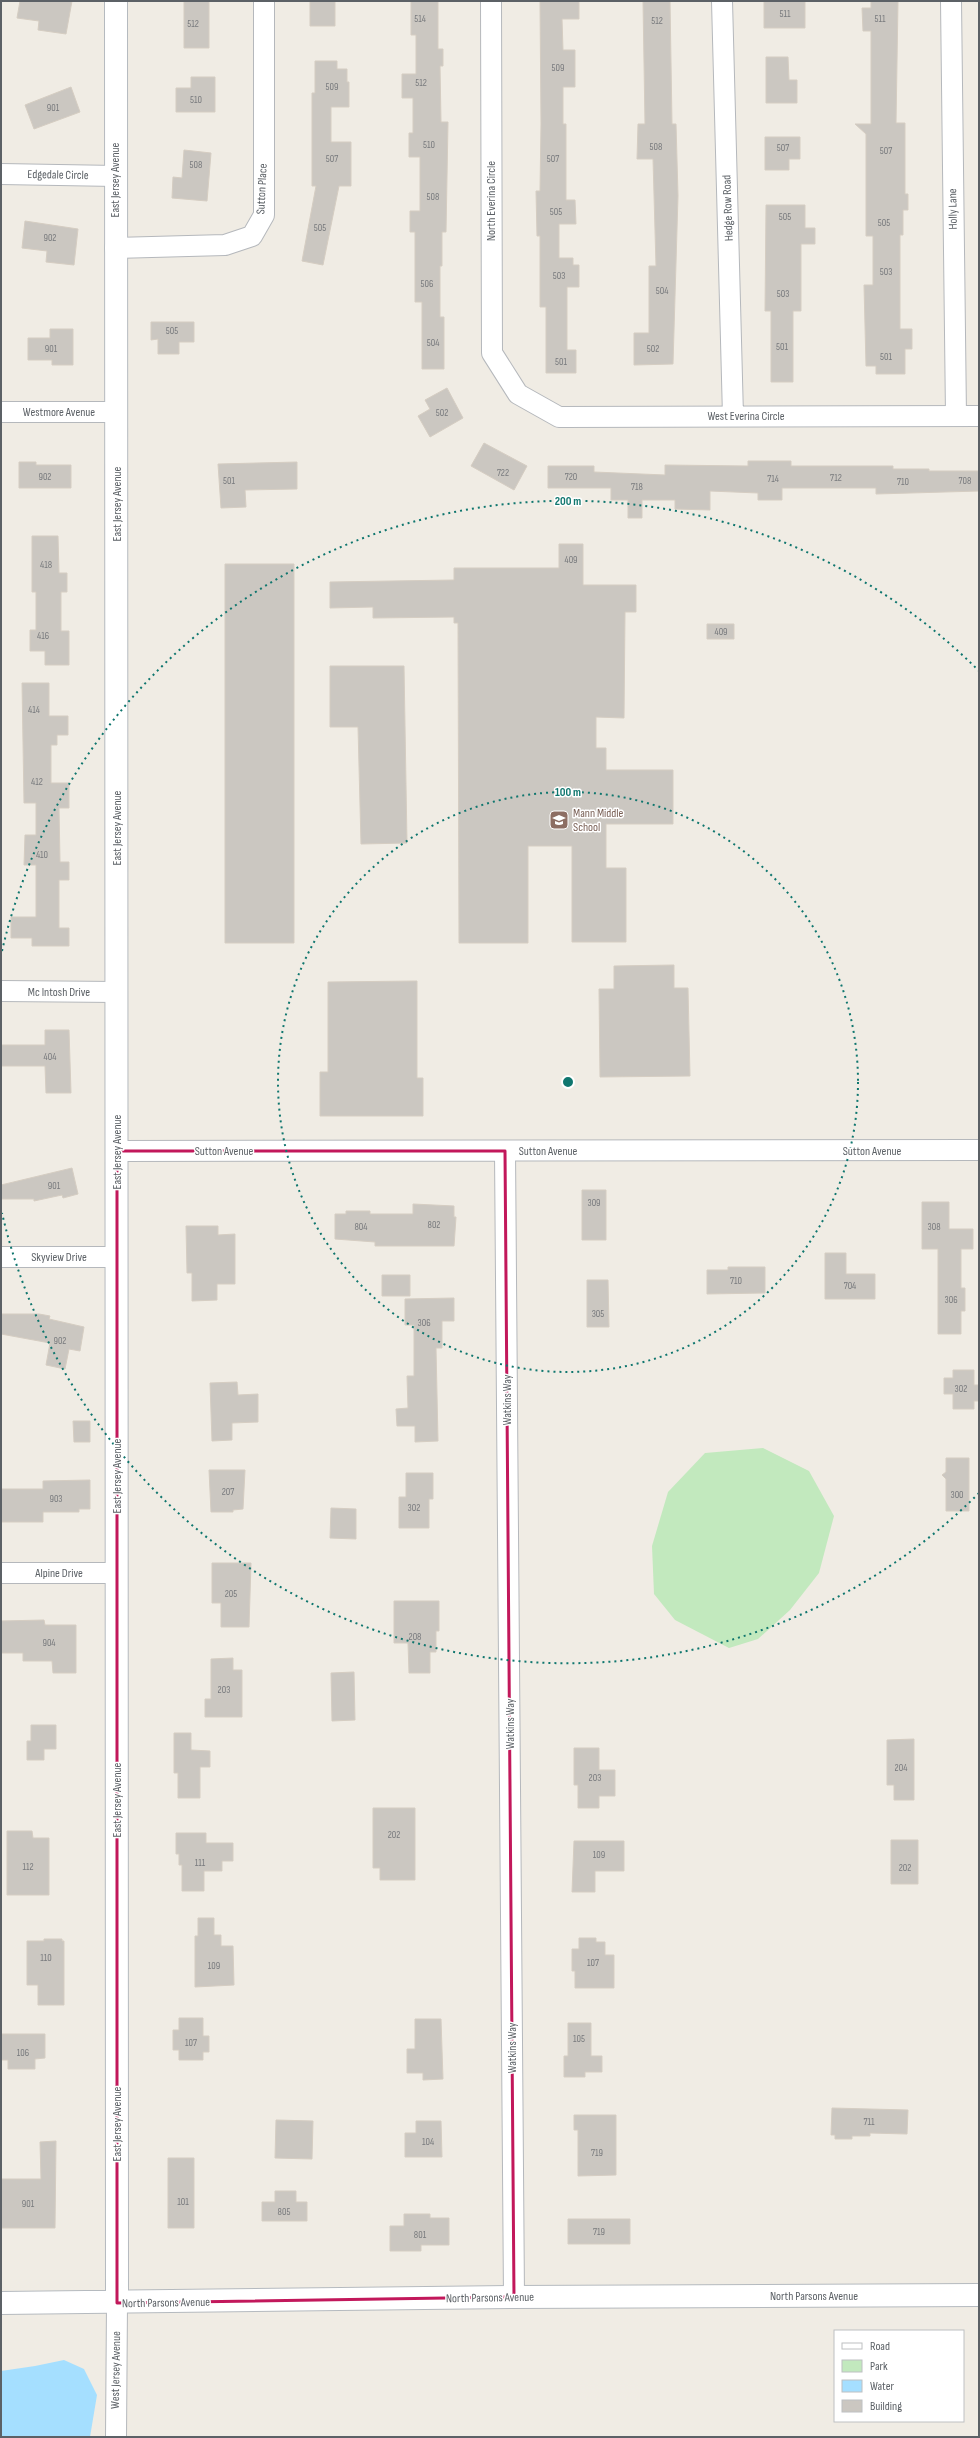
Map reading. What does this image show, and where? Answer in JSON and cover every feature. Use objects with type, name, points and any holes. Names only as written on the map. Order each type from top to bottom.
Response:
[{"type":"street","name":"East Jersey Avenue","points":[[116,1],[117,2303]]},
{"type":"street","name":"Sutton Place","points":[[115,248],[225,245],[252,236],[264,214],[264,1]]},
{"type":"street","name":"North Everina Circle","points":[[491,1],[492,353],[518,394]]},
{"type":"street","name":"Hedge Row Road","points":[[722,1],[733,416]]},
{"type":"street","name":"Holly Lane","points":[[951,1],[956,416]]},
{"type":"street","name":"Edgedale Circle","points":[[1,174],[116,176]]},
{"type":"street","name":"West Everina Circle","points":[[518,394],[560,417],[979,416]]},
{"type":"street","name":"Westmore Avenue","points":[[1,412],[116,412]]},
{"type":"street","name":"Mc Intosh Drive","points":[[1,991],[116,992]]},
{"type":"street","name":"Sutton Avenue","points":[[116,1151],[979,1150]]},
{"type":"street","name":"Watkins Way","points":[[505,1151],[514,2297]]},
{"type":"street","name":"Skyview Drive","points":[[1,1257],[116,1257]]},
{"type":"street","name":"Alpine Drive","points":[[1,1573],[116,1573]]},
{"type":"street","name":"North Parsons Avenue","points":[[1,2303],[117,2303],[514,2297],[979,2295]]},
{"type":"street","name":"West Jersey Avenue","points":[[116,2437],[117,2303]]},
{"type":"highlighted area","points":[[117,1151],[505,1151],[514,2297],[117,2303]]},
{"type":"green space","points":[[763,1448],[809,1471],[834,1516],[819,1573],[790,1610],[758,1639],[729,1648],[675,1620],[654,1594],[652,1546],[668,1492],[705,1453]]},
{"type":"water","points":[[64,2360],[84,2369],[97,2395],[90,2437],[1,2437],[1,2371]]},
{"type":"building","points":[[20,1],[72,1],[66,34],[38,30],[39,21],[17,18]]},
{"type":"building","points":[[184,1],[209,1],[209,48],[184,48]]},
{"type":"building","points":[[310,1],[335,1],[335,26],[310,26]]},
{"type":"building","points":[[411,1],[438,1],[438,49],[443,49],[443,66],[440,66],[441,122],[448,122],[446,232],[442,232],[442,266],[440,266],[440,317],[444,317],[444,369],[422,369],[422,302],[415,302],[415,232],[410,232],[410,211],[420,211],[420,157],[409,157],[409,133],[413,133],[413,98],[402,98],[402,74],[416,74],[416,35],[411,35]]},
{"type":"building","points":[[540,1],[579,1],[579,19],[562,19],[563,50],[575,50],[575,87],[563,87],[563,124],[566,124],[566,200],[575,200],[576,224],[559,224],[559,258],[573,258],[573,265],[579,265],[579,287],[567,287],[567,350],[576,350],[576,373],[546,373],[546,307],[540,307],[540,236],[537,236],[536,191],[540,191]]},
{"type":"building","points":[[643,1],[670,1],[672,124],[676,124],[678,196],[673,364],[634,365],[634,333],[649,333],[649,266],[656,266],[653,159],[637,159],[638,124],[645,124]]},
{"type":"building","points":[[764,1],[805,1],[805,28],[764,28]]},
{"type":"building","points":[[871,1],[898,1],[896,123],[905,123],[905,194],[908,194],[908,210],[903,210],[903,235],[900,235],[900,329],[912,329],[912,349],[905,349],[905,374],[876,374],[876,366],[866,366],[864,285],[873,285],[873,236],[866,236],[866,134],[855,124],[871,124],[871,31],[863,31],[862,8],[871,8]]},
{"type":"building","points":[[766,57],[788,57],[789,80],[797,80],[797,103],[766,103]]},
{"type":"building","points":[[315,61],[337,61],[337,69],[347,69],[347,82],[349,82],[349,107],[331,107],[331,142],[351,142],[351,186],[339,186],[323,265],[302,261],[316,186],[312,186],[312,93],[315,93]]},
{"type":"building","points":[[191,77],[215,77],[215,112],[176,112],[176,88],[191,88]]},
{"type":"building","points":[[71,87],[80,112],[34,129],[25,105]]},
{"type":"building","points":[[765,137],[800,137],[800,159],[789,159],[789,170],[765,170]]},
{"type":"building","points":[[184,150],[211,153],[207,201],[172,198],[173,177],[182,178]]},
{"type":"building","points":[[766,205],[805,205],[805,228],[815,228],[815,244],[801,244],[801,311],[793,311],[793,382],[771,382],[771,311],[765,311]]},
{"type":"building","points":[[25,221],[78,229],[74,265],[46,262],[47,251],[22,248]]},
{"type":"building","points":[[151,322],[194,322],[194,342],[179,342],[179,354],[158,354],[158,339],[151,340]]},
{"type":"building","points":[[50,329],[73,329],[73,365],[52,365],[52,360],[28,360],[28,338],[50,338]]},
{"type":"building","points":[[447,388],[463,418],[430,437],[418,416],[430,409],[425,400]]},
{"type":"building","points":[[484,443],[527,466],[514,490],[471,466]]},
{"type":"building","points":[[748,461],[791,461],[791,466],[893,466],[893,469],[979,471],[979,491],[876,494],[876,488],[782,488],[782,500],[758,500],[758,493],[710,491],[710,510],[675,509],[675,500],[642,500],[642,518],[628,518],[628,500],[611,500],[611,488],[548,488],[548,466],[594,466],[594,472],[665,475],[665,465],[748,466]]},
{"type":"building","points":[[19,462],[36,462],[36,465],[71,465],[71,488],[19,488]]},
{"type":"building","points":[[297,462],[297,489],[245,490],[246,507],[221,508],[218,464]]},
{"type":"building","points":[[32,536],[58,536],[59,573],[67,573],[67,592],[61,592],[61,631],[69,631],[69,665],[45,665],[45,651],[30,651],[30,630],[36,630],[36,592],[32,592]]},
{"type":"building","points":[[559,544],[583,544],[583,585],[636,585],[636,612],[625,612],[624,718],[596,717],[596,748],[606,748],[606,770],[673,770],[673,824],[606,824],[606,868],[626,868],[626,942],[572,942],[572,846],[528,846],[528,943],[459,943],[458,623],[454,623],[454,617],[373,618],[373,607],[330,608],[330,582],[454,580],[454,568],[559,568]]},
{"type":"building","points":[[225,564],[294,564],[294,943],[225,943]]},
{"type":"building","points":[[707,624],[734,624],[734,639],[707,639]]},
{"type":"building","points":[[330,666],[404,666],[407,843],[361,844],[358,727],[330,727]]},
{"type":"building","points":[[22,683],[49,683],[49,716],[68,716],[68,735],[57,735],[57,745],[51,745],[51,783],[69,783],[69,808],[59,808],[60,862],[69,862],[69,880],[59,880],[59,928],[69,928],[69,946],[32,946],[32,938],[11,938],[11,917],[36,917],[36,865],[24,865],[25,835],[36,835],[36,803],[24,803]]},
{"type":"building","points":[[674,965],[674,988],[688,988],[690,1076],[600,1077],[599,989],[614,989],[614,966]]},
{"type":"building","points":[[417,981],[417,1078],[423,1078],[423,1116],[320,1116],[320,1072],[328,1072],[328,982]]},
{"type":"building","points":[[45,1030],[69,1030],[71,1093],[46,1093],[45,1066],[1,1066],[1,1045],[45,1045]]},
{"type":"building","points":[[72,1168],[78,1194],[63,1198],[62,1195],[34,1201],[34,1199],[1,1199],[1,1185]]},
{"type":"building","points":[[582,1190],[606,1190],[606,1240],[582,1240]]},
{"type":"building","points":[[922,1202],[949,1202],[949,1229],[973,1229],[973,1249],[961,1249],[961,1288],[965,1288],[965,1311],[961,1311],[961,1334],[938,1334],[938,1249],[922,1249]]},
{"type":"building","points":[[413,1204],[454,1206],[454,1217],[456,1217],[454,1246],[375,1246],[375,1242],[335,1239],[335,1214],[346,1214],[346,1211],[370,1211],[370,1214],[413,1214]]},
{"type":"building","points":[[186,1226],[218,1226],[218,1235],[235,1234],[235,1284],[217,1284],[217,1300],[192,1301],[192,1273],[187,1273]]},
{"type":"building","points":[[825,1253],[846,1253],[846,1274],[875,1274],[875,1299],[825,1299]]},
{"type":"building","points":[[728,1267],[765,1267],[765,1293],[707,1294],[707,1270],[728,1270]]},
{"type":"building","points":[[382,1275],[410,1275],[410,1296],[382,1296]]},
{"type":"building","points":[[587,1280],[608,1280],[609,1327],[587,1327]]},
{"type":"building","points":[[454,1298],[454,1321],[442,1321],[442,1348],[436,1348],[438,1441],[415,1442],[415,1426],[397,1426],[396,1409],[408,1408],[407,1376],[414,1376],[414,1325],[405,1325],[405,1299]]},
{"type":"building","points":[[1,1314],[39,1314],[50,1316],[49,1319],[84,1327],[80,1351],[69,1349],[65,1369],[46,1365],[50,1343],[1,1334]]},
{"type":"building","points":[[953,1370],[974,1370],[974,1385],[979,1385],[979,1401],[974,1401],[974,1409],[953,1409],[953,1394],[944,1394],[944,1378],[953,1378]]},
{"type":"building","points":[[237,1382],[238,1395],[258,1394],[258,1422],[232,1423],[232,1440],[212,1441],[210,1383]]},
{"type":"building","points":[[73,1421],[90,1421],[90,1442],[74,1442]]},
{"type":"building","points":[[946,1458],[969,1458],[969,1511],[946,1511],[946,1479],[942,1475],[946,1472]]},
{"type":"building","points":[[209,1470],[245,1470],[243,1509],[233,1510],[233,1512],[211,1512]]},
{"type":"building","points":[[406,1473],[433,1473],[433,1499],[429,1499],[429,1528],[399,1528],[399,1497],[406,1497]]},
{"type":"building","points":[[90,1480],[90,1509],[79,1509],[79,1512],[43,1512],[43,1522],[1,1522],[1,1489],[43,1489],[43,1481]]},
{"type":"building","points":[[331,1508],[356,1509],[356,1539],[330,1538]]},
{"type":"building","points":[[212,1563],[251,1563],[249,1627],[221,1627],[221,1603],[212,1603]]},
{"type":"building","points":[[394,1601],[439,1601],[439,1631],[436,1631],[436,1652],[430,1652],[430,1673],[409,1673],[408,1643],[394,1643]]},
{"type":"building","points":[[44,1620],[45,1625],[76,1625],[76,1673],[53,1673],[52,1661],[23,1661],[23,1653],[1,1653],[1,1621]]},
{"type":"building","points":[[233,1658],[233,1670],[242,1670],[242,1717],[205,1717],[205,1699],[211,1699],[211,1659]]},
{"type":"building","points":[[354,1672],[355,1720],[332,1721],[331,1673]]},
{"type":"building","points":[[31,1725],[56,1725],[56,1749],[44,1749],[44,1760],[27,1760],[27,1741],[31,1741]]},
{"type":"building","points":[[174,1733],[191,1733],[191,1750],[210,1751],[210,1767],[200,1767],[200,1798],[178,1798],[178,1773],[174,1773]]},
{"type":"building","points":[[914,1739],[914,1800],[894,1800],[894,1785],[887,1785],[887,1740]]},
{"type":"building","points":[[574,1748],[599,1748],[599,1770],[615,1770],[615,1796],[599,1796],[599,1808],[578,1808],[578,1785],[574,1785]]},
{"type":"building","points":[[373,1808],[415,1808],[415,1880],[380,1880],[380,1868],[373,1868]]},
{"type":"building","points":[[7,1831],[32,1831],[33,1838],[49,1838],[49,1895],[7,1895]]},
{"type":"building","points":[[176,1833],[206,1833],[206,1843],[233,1843],[233,1861],[222,1861],[222,1871],[204,1871],[204,1891],[182,1891],[182,1865],[179,1865],[179,1854],[176,1854]]},
{"type":"building","points":[[891,1840],[918,1840],[918,1884],[891,1884]]},
{"type":"building","points":[[574,1841],[624,1841],[624,1871],[595,1871],[595,1892],[572,1892]]},
{"type":"building","points":[[198,1918],[214,1918],[214,1935],[221,1935],[221,1946],[233,1946],[234,1985],[195,1987],[195,1936],[198,1936]]},
{"type":"building","points":[[579,1938],[596,1938],[596,1942],[605,1942],[605,1955],[614,1955],[614,1988],[575,1988],[575,1971],[572,1971],[572,1949],[579,1949]]},
{"type":"building","points":[[44,1939],[62,1939],[62,1941],[64,1941],[64,2005],[38,2005],[38,1985],[27,1985],[27,1941],[44,1941]]},
{"type":"building","points":[[179,2018],[203,2018],[203,2036],[209,2036],[209,2052],[203,2052],[203,2060],[179,2060],[179,2050],[173,2050],[173,2030],[179,2030]]},
{"type":"building","points":[[415,2019],[441,2019],[443,2079],[423,2080],[423,2073],[407,2073],[407,2049],[415,2049]]},
{"type":"building","points":[[568,2023],[591,2023],[591,2056],[602,2056],[602,2072],[585,2072],[585,2077],[564,2077],[564,2056],[568,2056]]},
{"type":"building","points":[[1,2034],[45,2034],[45,2058],[35,2059],[35,2069],[8,2069],[8,2060],[1,2060]]},
{"type":"building","points":[[832,2108],[908,2110],[907,2134],[870,2133],[870,2136],[852,2136],[852,2139],[835,2139],[835,2135],[831,2135]]},
{"type":"building","points":[[574,2115],[616,2115],[616,2175],[578,2176],[578,2130],[574,2130]]},
{"type":"building","points":[[276,2120],[313,2121],[312,2159],[275,2158]]},
{"type":"building","points":[[416,2121],[441,2121],[442,2157],[405,2157],[405,2133],[416,2133]]},
{"type":"building","points":[[56,2141],[55,2228],[1,2228],[1,2179],[41,2179],[40,2142]]},
{"type":"building","points":[[168,2158],[194,2158],[194,2228],[168,2228]]},
{"type":"building","points":[[275,2191],[296,2191],[296,2202],[307,2202],[307,2221],[262,2221],[262,2202],[275,2202]]},
{"type":"building","points":[[404,2214],[430,2214],[430,2218],[449,2218],[449,2245],[421,2245],[421,2251],[390,2251],[390,2226],[404,2226]]},
{"type":"building","points":[[568,2219],[630,2219],[630,2244],[568,2244]]},
{"type":"place","name":"Mann Middle School","points":[[559,820]]}]
